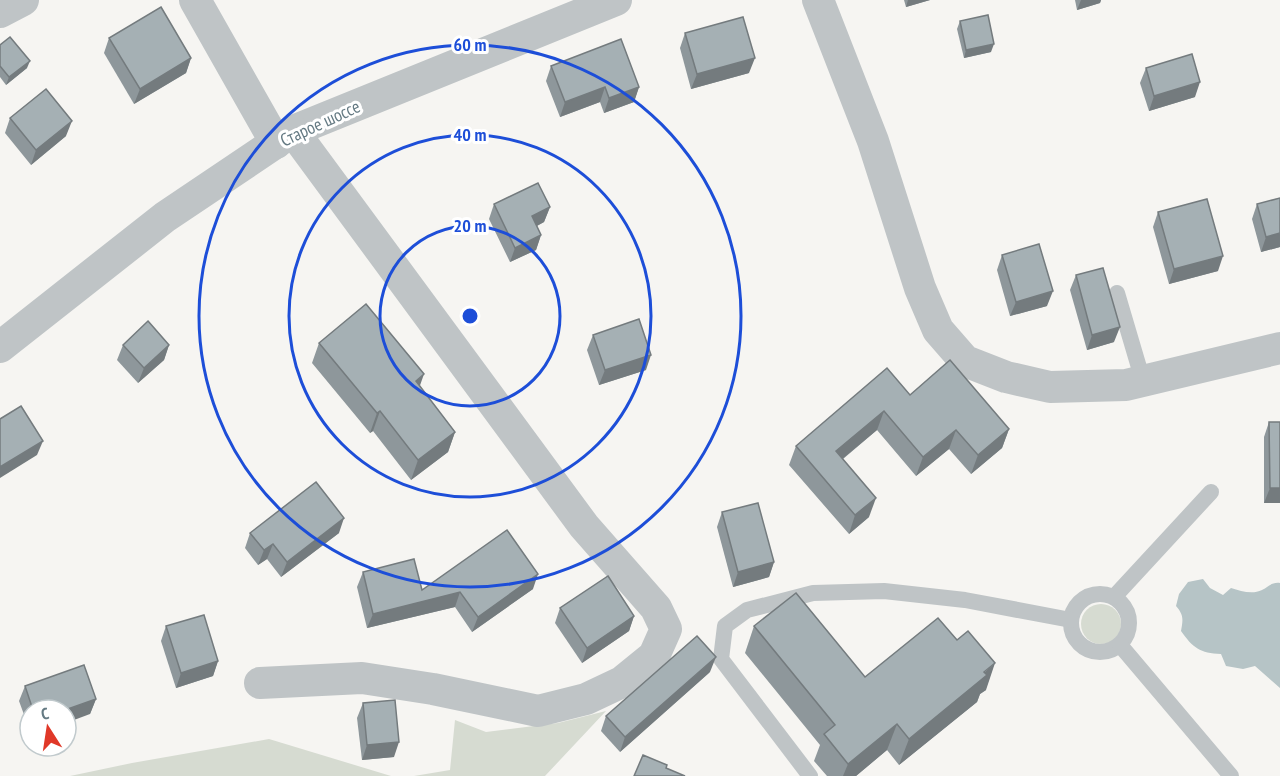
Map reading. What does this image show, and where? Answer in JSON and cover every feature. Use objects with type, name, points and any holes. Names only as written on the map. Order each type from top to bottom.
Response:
[{"type":"street","points":[[0,12],[23,0]]},
{"type":"street","points":[[195,0],[285,137],[584,526],[656,608],[666,629],[654,657],[622,682],[586,699],[538,711],[433,688],[362,678],[260,683]]},
{"type":"street","name":"Старое шоссе","points":[[0,347],[165,217],[285,137],[616,0]]},
{"type":"street","points":[[818,0],[873,141],[920,288],[938,330],[965,361],[1006,377],[1050,387],[1126,385],[1280,348]]},
{"type":"lane","points":[[1117,293],[1143,381]]},
{"type":"lane","points":[[1114,597],[1211,492]]},
{"type":"lane","points":[[810,776],[721,659],[724,626],[747,610],[813,593],[884,591],[965,600],[1071,620]]},
{"type":"lane","points":[[1103,593],[1123,604],[1130,625],[1120,645],[1110,650],[1098,651],[1087,649],[1078,641],[1073,632],[1071,620],[1074,609],[1082,600],[1103,593]]},
{"type":"lane","points":[[1120,645],[1232,776]]},
{"type":"shaded area","points":[[1203,579],[1210,588],[1223,595],[1231,588],[1254,592],[1280,583],[1280,688],[1255,666],[1243,669],[1226,666],[1221,654],[1198,648],[1189,642],[1181,631],[1182,618],[1176,606],[1179,594],[1188,582]]},
{"type":"shaded area","points":[[1101,604],[1109,605],[1115,610],[1120,616],[1120,632],[1115,638],[1109,643],[1101,644],[1093,643],[1087,638],[1082,632],[1081,624],[1082,616],[1087,610],[1093,605]]},
{"type":"shaded area","points":[[606,711],[545,776],[414,776],[450,770],[455,720],[486,732],[558,723]]},
{"type":"shaded area","points":[[269,739],[391,776],[70,776],[132,763]]},
{"type":"building","points":[[161,7],[191,58],[140,89],[109,38]]},
{"type":"building","points":[[988,15],[994,44],[966,50],[960,21]]},
{"type":"building","points":[[743,17],[755,58],[697,74],[685,33]]},
{"type":"building","points":[[10,37],[30,61],[9,77],[0,66],[0,45]]},
{"type":"building","points":[[621,39],[639,87],[609,98],[605,87],[565,102],[551,66]]},
{"type":"building","points":[[1192,54],[1200,82],[1154,96],[1146,68]]},
{"type":"building","points":[[46,89],[72,121],[36,150],[10,118]]},
{"type":"building","points":[[538,183],[550,207],[532,216],[541,235],[515,248],[494,204]]},
{"type":"building","points":[[1280,198],[1280,233],[1266,237],[1257,204]]},
{"type":"building","points":[[1207,199],[1223,256],[1174,269],[1158,212]]},
{"type":"building","points":[[1039,244],[1053,291],[1016,302],[1002,255]]},
{"type":"building","points":[[1103,268],[1120,327],[1092,335],[1076,275]]},
{"type":"building","points":[[366,304],[424,374],[416,381],[455,432],[418,460],[380,411],[377,413],[319,343]]},
{"type":"building","points":[[639,319],[651,355],[605,370],[593,335]]},
{"type":"building","points":[[148,321],[169,345],[144,368],[123,345]]},
{"type":"building","points":[[950,360],[1009,429],[978,455],[956,430],[923,457],[884,411],[836,451],[876,498],[855,515],[796,446],[887,368],[910,395]]},
{"type":"building","points":[[21,406],[43,441],[0,467],[0,419]]},
{"type":"building","points":[[1269,422],[1280,422],[1280,488],[1270,488]]},
{"type":"building","points":[[316,482],[344,518],[287,562],[273,544],[264,550],[250,533]]},
{"type":"building","points":[[758,503],[774,562],[738,572],[722,512]]},
{"type":"building","points":[[507,530],[538,574],[478,617],[460,592],[373,614],[363,572],[414,559],[422,590]]},
{"type":"building","points":[[608,576],[634,616],[587,648],[560,608]]},
{"type":"building","points":[[796,593],[865,677],[938,618],[957,640],[968,631],[995,663],[984,672],[987,675],[909,739],[897,724],[848,764],[824,734],[835,725],[754,626]]},
{"type":"building","points":[[204,615],[218,661],[181,673],[166,626]]},
{"type":"building","points":[[697,636],[716,657],[625,737],[606,716]]},
{"type":"building","points":[[84,665],[96,699],[78,705],[78,698],[29,698],[25,686]]},
{"type":"building","points":[[395,700],[399,742],[367,745],[363,703]]},
{"type":"building","points":[[643,755],[667,765],[666,768],[685,776],[634,776]]}]
